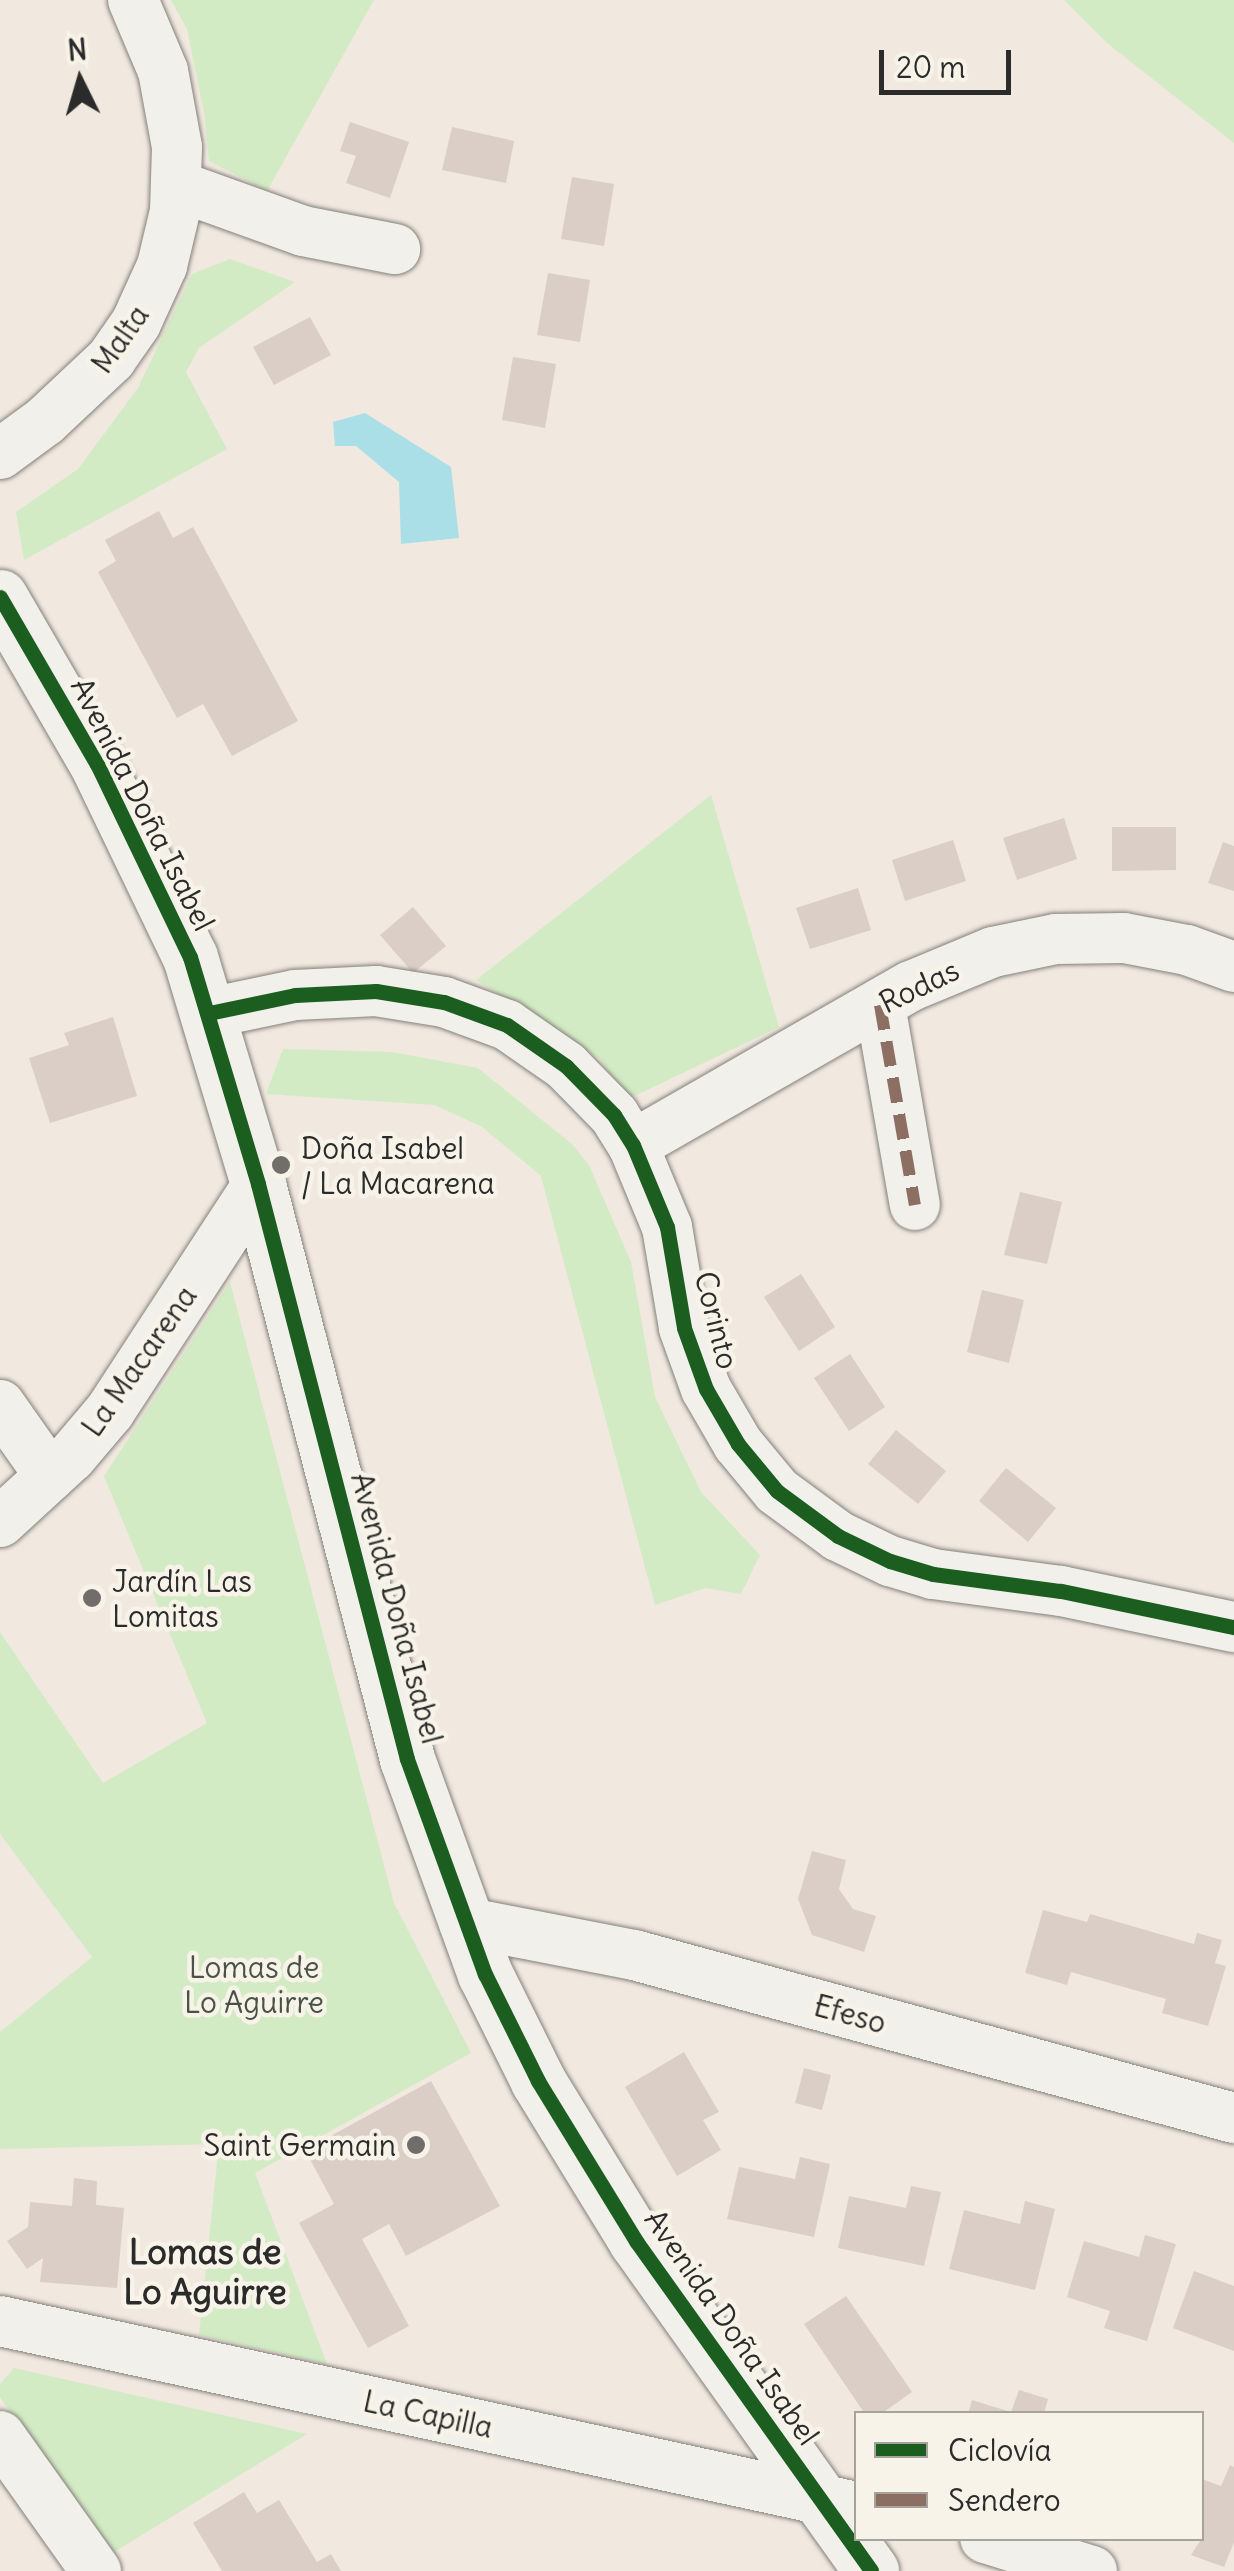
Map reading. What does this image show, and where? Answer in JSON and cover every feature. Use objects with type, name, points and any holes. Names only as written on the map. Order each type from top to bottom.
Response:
[{"type":"street","name":"Malta","points":[[0,454],[81,390],[136,323],[162,266],[178,186],[178,148],[163,71],[133,0]]},
{"type":"street","points":[[178,186],[303,231],[395,249]]},
{"type":"street","name":"Avenida Doña Isabel","points":[[0,597],[137,840],[190,957],[258,1184],[408,1759],[464,1922],[508,2024],[570,2136],[636,2240],[838,2503],[854,2537]]},
{"type":"street","name":"Rodas","points":[[633,1145],[937,973],[992,952],[1056,939],[1157,943],[1234,967]]},
{"type":"street","name":"Corinto","points":[[209,1014],[249,1002],[341,992],[411,995],[476,1011],[537,1043],[566,1066],[614,1115],[633,1145],[667,1227],[684,1328],[706,1388],[756,1468],[792,1503],[864,1550],[933,1574],[1061,1591],[1234,1627]]},
{"type":"street","points":[[880,1004],[914,1205]]},
{"type":"street","name":"La Macarena","points":[[0,1522],[50,1476],[110,1411],[258,1184]]},
{"type":"street","points":[[0,1405],[50,1476]]},
{"type":"street","name":"Efeso","points":[[464,1922],[634,1955],[1234,2118]]},
{"type":"street","name":"La Capilla","points":[[0,2321],[838,2503]]},
{"type":"street","points":[[0,2436],[96,2571]]},
{"type":"street","name":"Avenida Doña Isabel","points":[[856,2541],[870,2571]]},
{"type":"street","points":[[995,2541],[1092,2571]]},
{"type":"green space","points":[[171,0],[374,0],[267,191],[209,161],[187,29]]},
{"type":"green space","points":[[1064,0],[1234,0],[1234,143],[1107,43]]},
{"type":"green space","points":[[230,259],[295,282],[199,348],[186,372],[227,449],[24,560],[16,512],[78,469],[138,388],[192,274]]},
{"type":"green space","points":[[711,795],[779,1027],[626,1100],[600,1059],[476,980]]},
{"type":"green space","points":[[283,1049],[392,1052],[478,1068],[573,1145],[589,1165],[631,1262],[655,1397],[701,1492],[760,1555],[741,1594],[705,1588],[655,1605],[541,1176],[482,1127],[435,1105],[266,1094]]},
{"type":"green space","name":"Lomas de Lo Aguirre","points":[[230,1282],[394,1903],[471,2053],[255,2173],[327,2364],[199,2335],[219,2144],[0,2149],[0,2032],[92,1957],[0,1834],[0,1632],[103,1783],[207,1723],[104,1476]]},
{"type":"green space","points":[[14,2368],[307,2434],[106,2557],[0,2397],[0,2384]]},
{"type":"water","points":[[365,413],[451,467],[459,538],[401,544],[399,482],[356,446],[335,446],[333,422]]},
{"type":"building","points":[[350,122],[409,142],[390,198],[346,183],[356,156],[340,151]]},
{"type":"building","points":[[452,127],[514,141],[506,183],[442,170]]},
{"type":"building","points":[[572,177],[614,184],[604,246],[561,239]]},
{"type":"building","points":[[548,273],[590,280],[580,342],[537,335]]},
{"type":"building","points":[[310,317],[331,355],[274,385],[253,347]]},
{"type":"building","points":[[513,357],[556,364],[545,428],[502,420]]},
{"type":"building","points":[[159,511],[173,538],[193,527],[298,721],[232,756],[203,704],[177,718],[98,572],[116,561],[105,540]]},
{"type":"building","points":[[1064,818],[1077,859],[1017,880],[1003,838]]},
{"type":"building","points":[[1112,827],[1176,827],[1176,870],[1112,871]]},
{"type":"building","points":[[953,840],[966,881],[905,901],[892,860]]},
{"type":"building","points":[[1223,842],[1234,846],[1234,891],[1208,883]]},
{"type":"building","points":[[858,888],[871,930],[810,949],[796,908]]},
{"type":"building","points":[[413,907],[446,946],[413,973],[380,935]]},
{"type":"building","points":[[113,1017],[137,1096],[50,1123],[29,1058],[69,1045],[64,1033]]},
{"type":"building","points":[[1020,1192],[1062,1202],[1047,1264],[1004,1255]]},
{"type":"building","points":[[801,1274],[835,1327],[799,1351],[764,1297]]},
{"type":"building","points":[[982,1290],[1024,1300],[1009,1363],[967,1352]]},
{"type":"building","points":[[850,1354],[885,1407],[849,1431],[814,1378]]},
{"type":"building","points":[[896,1430],[946,1471],[918,1504],[868,1464]]},
{"type":"building","points":[[1006,1468],[1056,1508],[1028,1542],[979,1501]]},
{"type":"building","points":[[812,1851],[846,1860],[839,1889],[853,1909],[876,1916],[864,1952],[812,1935],[798,1899]]},
{"type":"building","points":[[1043,1910],[1087,1922],[1090,1914],[1194,1944],[1197,1933],[1222,1940],[1215,1963],[1226,1966],[1208,2026],[1162,2013],[1166,1999],[1071,1972],[1067,1985],[1025,1973]]},
{"type":"building","points":[[684,2052],[719,2112],[703,2120],[721,2150],[677,2176],[625,2087]]},
{"type":"building","points":[[804,2068],[831,2075],[822,2110],[795,2103]]},
{"type":"building","points":[[431,2081],[500,2206],[406,2256],[389,2224],[362,2239],[409,2326],[368,2348],[299,2223],[334,2204],[305,2150]]},
{"type":"building","points":[[800,2157],[830,2164],[814,2237],[727,2219],[739,2167],[795,2179]]},
{"type":"building","points":[[74,2178],[97,2181],[96,2205],[124,2208],[117,2288],[40,2282],[43,2258],[27,2269],[7,2241],[28,2227],[30,2202],[72,2206]]},
{"type":"building","points":[[911,2186],[941,2192],[924,2266],[838,2248],[849,2196],[906,2208]]},
{"type":"building","points":[[1025,2201],[1055,2209],[1035,2290],[949,2269],[964,2210],[1020,2224]]},
{"type":"building","points":[[1145,2235],[1176,2244],[1147,2341],[1104,2328],[1110,2311],[1067,2297],[1084,2241],[1139,2257]]},
{"type":"building","points":[[1194,2271],[1234,2286],[1234,2351],[1173,2328]]},
{"type":"building","points":[[846,2296],[912,2392],[885,2411],[863,2411],[804,2324]]},
{"type":"building","points":[[1019,2390],[1048,2399],[1045,2411],[1011,2411]]},
{"type":"building","points":[[972,2400],[1008,2411],[969,2411]]},
{"type":"building","points":[[1230,2465],[1234,2467],[1234,2542],[1224,2567],[1191,2555],[1204,2541],[1204,2480],[1221,2486]]},
{"type":"building","points":[[244,2492],[257,2513],[279,2500],[317,2562],[331,2554],[341,2571],[222,2571],[193,2523]]},
{"type":"marked path","points":[[880,1005],[915,1205]]},
{"type":"cycle path","points":[[0,597],[97,764],[190,957],[258,1184],[407,1759],[485,1974],[538,2081],[636,2241],[871,2571]]},
{"type":"cycle path","points":[[209,1013],[295,995],[376,991],[444,1002],[507,1025],[566,1066],[614,1115],[633,1145],[667,1227],[684,1328],[706,1389],[738,1444],[777,1491],[838,1536],[890,1561],[933,1574],[1061,1591],[1234,1627]]},
{"type":"place","name":"Doña Isabel / La Macarena","points":[[281,1165]]},
{"type":"place","name":"Jardín Las Lomitas","points":[[92,1598]]},
{"type":"place","name":"Saint Germain","points":[[416,2145]]},
{"type":"district","name":"Lomas de Lo Aguirre","points":[[205,2271]]}]
